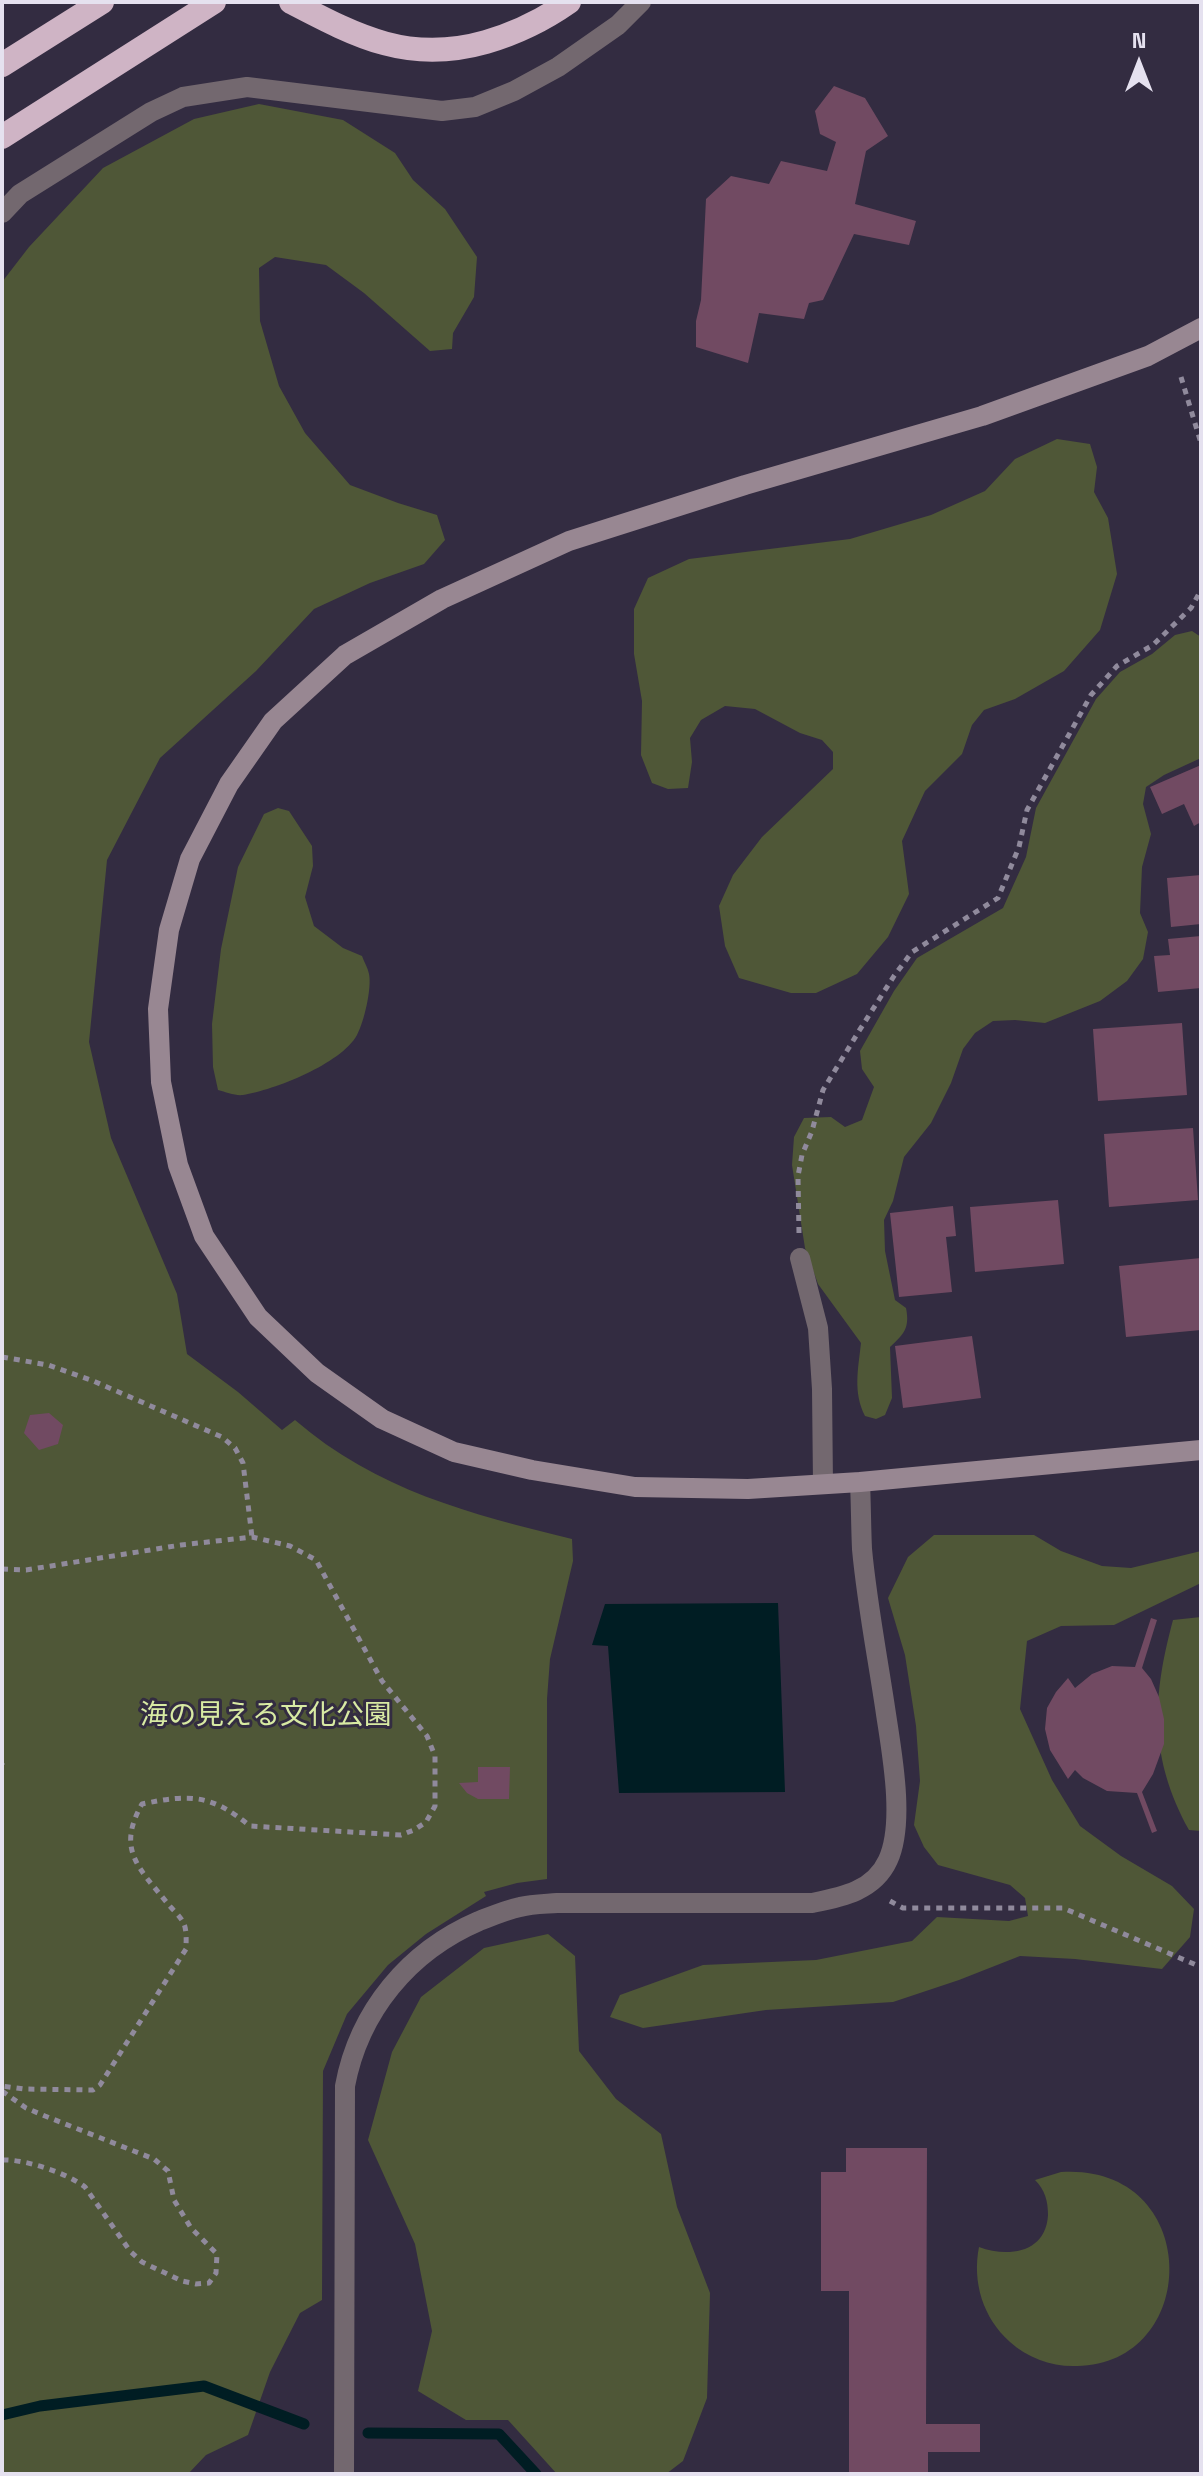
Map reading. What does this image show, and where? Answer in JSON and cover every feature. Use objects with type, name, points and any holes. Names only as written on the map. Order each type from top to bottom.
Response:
[{"type":"highway","points":[[2,65],[102,2]]},
{"type":"highway","points":[[2,137],[214,2]]},
{"type":"highway","points":[[291,2],[361,36],[426,52],[455,50],[506,36],[531,27],[569,2]]},
{"type":"street","points":[[2,213],[20,194],[151,112],[183,97],[247,87],[442,111],[475,107],[514,91],[558,67],[618,25],[641,2]]},
{"type":"street","points":[[1201,328],[1148,356],[982,416],[745,485],[569,541],[442,599],[345,655],[273,721],[229,784],[190,859],[169,930],[158,1009],[161,1082],[178,1165],[204,1236],[258,1317],[317,1373],[382,1419],[454,1452],[532,1470],[635,1487],[748,1489],[860,1482],[1201,1450]]},
{"type":"street","points":[[800,1258],[818,1328],[823,1484]]},
{"type":"street","points":[[344,2474],[345,2086],[350,2061],[368,2018],[399,1976],[432,1948],[462,1929],[519,1907],[557,1903],[812,1903],[842,1897],[864,1888],[888,1861],[893,1844],[896,1805],[894,1767],[862,1550],[860,1482]]},
{"type":"path","points":[[1181,377],[1201,443]]},
{"type":"path","points":[[800,1258],[798,1176],[823,1090],[912,952],[998,898],[1019,847],[1027,810],[1091,695],[1117,666],[1153,645],[1191,608],[1201,590]]},
{"type":"path","points":[[2,1357],[62,1370],[222,1437],[235,1448],[243,1463],[252,1537]]},
{"type":"path","points":[[2,1569],[26,1570],[252,1537],[290,1546],[316,1560],[382,1681],[427,1736],[435,1756],[435,1806],[426,1822],[401,1835],[250,1826],[213,1802],[190,1797],[142,1804],[129,1836],[133,1852],[140,1869],[185,1926],[186,1949],[100,2085],[93,2090],[2,2088]]},
{"type":"path","points":[[864,1888],[903,1908],[1063,1908],[1201,1967]]},
{"type":"path","points":[[2,2088],[26,2108],[154,2159],[168,2171],[174,2200],[191,2228],[217,2254],[216,2273],[209,2283],[196,2284],[182,2281],[142,2262],[130,2251],[85,2187],[75,2180],[17,2160],[2,2160]]},
{"type":"green space","name":"海の見える文化公園","points":[[259,104],[343,120],[395,153],[413,180],[445,209],[477,257],[474,297],[453,333],[452,349],[430,351],[364,293],[326,265],[275,257],[259,268],[260,321],[279,386],[305,433],[350,485],[437,515],[445,540],[424,564],[370,583],[314,609],[256,671],[160,758],[107,860],[89,1042],[111,1138],[177,1294],[187,1354],[282,1430],[295,1420],[358,1465],[391,1482],[461,1509],[572,1539],[573,1561],[550,1659],[547,1699],[547,1879],[484,1892],[486,1896],[426,1934],[388,1965],[347,2014],[323,2071],[322,2300],[300,2313],[270,2372],[248,2435],[206,2455],[188,2474],[2,2474],[2,282],[29,247],[103,168],[194,119]]},
{"type":"green space","points":[[1057,439],[1090,444],[1097,467],[1094,492],[1108,518],[1117,574],[1100,630],[1064,671],[1015,699],[984,710],[972,725],[962,754],[925,791],[902,841],[909,894],[888,937],[857,974],[816,993],[791,993],[739,978],[725,946],[719,906],[733,875],[762,837],[833,769],[833,752],[822,740],[800,733],[755,709],[725,706],[701,720],[690,738],[692,762],[688,788],[668,789],[652,783],[641,755],[642,701],[634,654],[634,609],[648,578],[689,559],[850,539],[931,515],[985,491],[1015,459]]},
{"type":"green space","points":[[1192,631],[1201,637],[1201,758],[1146,787],[1143,804],[1151,834],[1142,867],[1140,913],[1148,932],[1143,959],[1127,981],[1100,1001],[1045,1023],[993,1021],[975,1033],[963,1049],[951,1083],[931,1123],[904,1157],[893,1201],[884,1220],[885,1251],[895,1300],[906,1308],[907,1321],[902,1334],[890,1347],[892,1398],[885,1415],[876,1419],[865,1416],[858,1389],[861,1343],[818,1284],[805,1248],[792,1165],[794,1137],[804,1118],[831,1117],[845,1127],[862,1120],[874,1087],[862,1069],[860,1051],[894,991],[917,958],[1003,908],[1026,857],[1036,808],[1096,699],[1120,672],[1152,654],[1175,635]]},
{"type":"green space","points":[[278,808],[289,811],[312,846],[313,866],[305,897],[314,926],[343,948],[362,956],[370,980],[368,996],[357,1035],[337,1056],[306,1074],[256,1092],[237,1095],[218,1090],[213,1067],[212,1024],[221,949],[238,867],[264,814]]},
{"type":"green space","points":[[934,1535],[1034,1535],[1061,1551],[1102,1566],[1131,1568],[1201,1551],[1201,1583],[1114,1625],[1061,1626],[1027,1641],[1020,1709],[1052,1780],[1080,1826],[1121,1856],[1172,1886],[1194,1909],[1190,1937],[1162,1969],[1020,1956],[893,2002],[766,2010],[643,2028],[610,2017],[620,1995],[703,1965],[816,1960],[912,1941],[937,1917],[1009,1921],[1028,1916],[1025,1898],[1010,1885],[938,1865],[924,1847],[914,1825],[920,1781],[916,1726],[905,1655],[888,1598],[908,1557]]},
{"type":"green space","points":[[1201,1617],[1201,1831],[1189,1830],[1167,1777],[1158,1727],[1158,1701],[1173,1620]]},
{"type":"green space","points":[[548,1934],[575,1956],[579,2051],[616,2099],[661,2134],[677,2207],[710,2293],[707,2398],[683,2461],[666,2474],[557,2474],[508,2420],[466,2420],[418,2391],[432,2331],[415,2244],[368,2140],[392,2052],[421,1997],[484,1948]]},
{"type":"green space","points":[[1061,2172],[1108,2178],[1141,2198],[1162,2229],[1170,2265],[1165,2301],[1148,2334],[1118,2357],[1077,2366],[1041,2360],[1010,2342],[986,2311],[977,2273],[979,2247],[1013,2252],[1033,2245],[1040,2238],[1046,2228],[1048,2210],[1044,2192],[1035,2180]]},
{"type":"shaded area","points":[[778,1603],[785,1792],[619,1793],[608,1646],[592,1645],[605,1604]]},
{"type":"building","points":[[834,86],[865,98],[888,136],[866,151],[855,204],[916,221],[909,245],[854,234],[823,300],[809,303],[804,319],[759,313],[748,363],[696,347],[706,199],[731,176],[769,184],[781,161],[827,171],[836,142],[820,134],[815,111]]},
{"type":"building","points":[[1201,765],[1201,822],[1194,826],[1184,804],[1162,814],[1150,787]]},
{"type":"building","points":[[1201,875],[1201,924],[1171,927],[1167,878]]},
{"type":"building","points":[[1201,936],[1201,988],[1158,992],[1154,956],[1170,955],[1168,939]]},
{"type":"building","points":[[1182,1023],[1187,1095],[1098,1101],[1093,1029]]},
{"type":"building","points":[[1193,1128],[1198,1200],[1109,1207],[1104,1134]]},
{"type":"building","points":[[1058,1200],[1064,1264],[975,1272],[970,1207]]},
{"type":"building","points":[[953,1206],[956,1236],[946,1237],[952,1292],[899,1297],[890,1213]]},
{"type":"building","points":[[1201,1258],[1201,1330],[1126,1337],[1119,1266]]},
{"type":"building","points":[[972,1336],[981,1398],[903,1408],[895,1346]]},
{"type":"building","points":[[49,1413],[63,1425],[58,1444],[39,1450],[24,1433],[30,1415]]},
{"type":"building","points":[[1151,1618],[1157,1620],[1142,1668],[1159,1697],[1164,1719],[1164,1744],[1153,1774],[1142,1792],[1157,1831],[1152,1833],[1137,1793],[1107,1791],[1075,1770],[1068,1779],[1050,1750],[1045,1729],[1047,1708],[1068,1678],[1075,1688],[1092,1674],[1112,1666],[1135,1667]]},
{"type":"building","points":[[478,1767],[510,1767],[509,1799],[478,1799],[467,1793],[459,1783],[478,1782]]},
{"type":"building","points":[[846,2148],[927,2148],[926,2424],[980,2424],[980,2452],[928,2452],[928,2474],[849,2474],[849,2291],[821,2291],[821,2172],[846,2172]]},
{"type":"waterway","points":[[2,2415],[40,2406],[204,2386],[304,2424]]},
{"type":"waterway","points":[[368,2433],[499,2434],[536,2474]]}]
